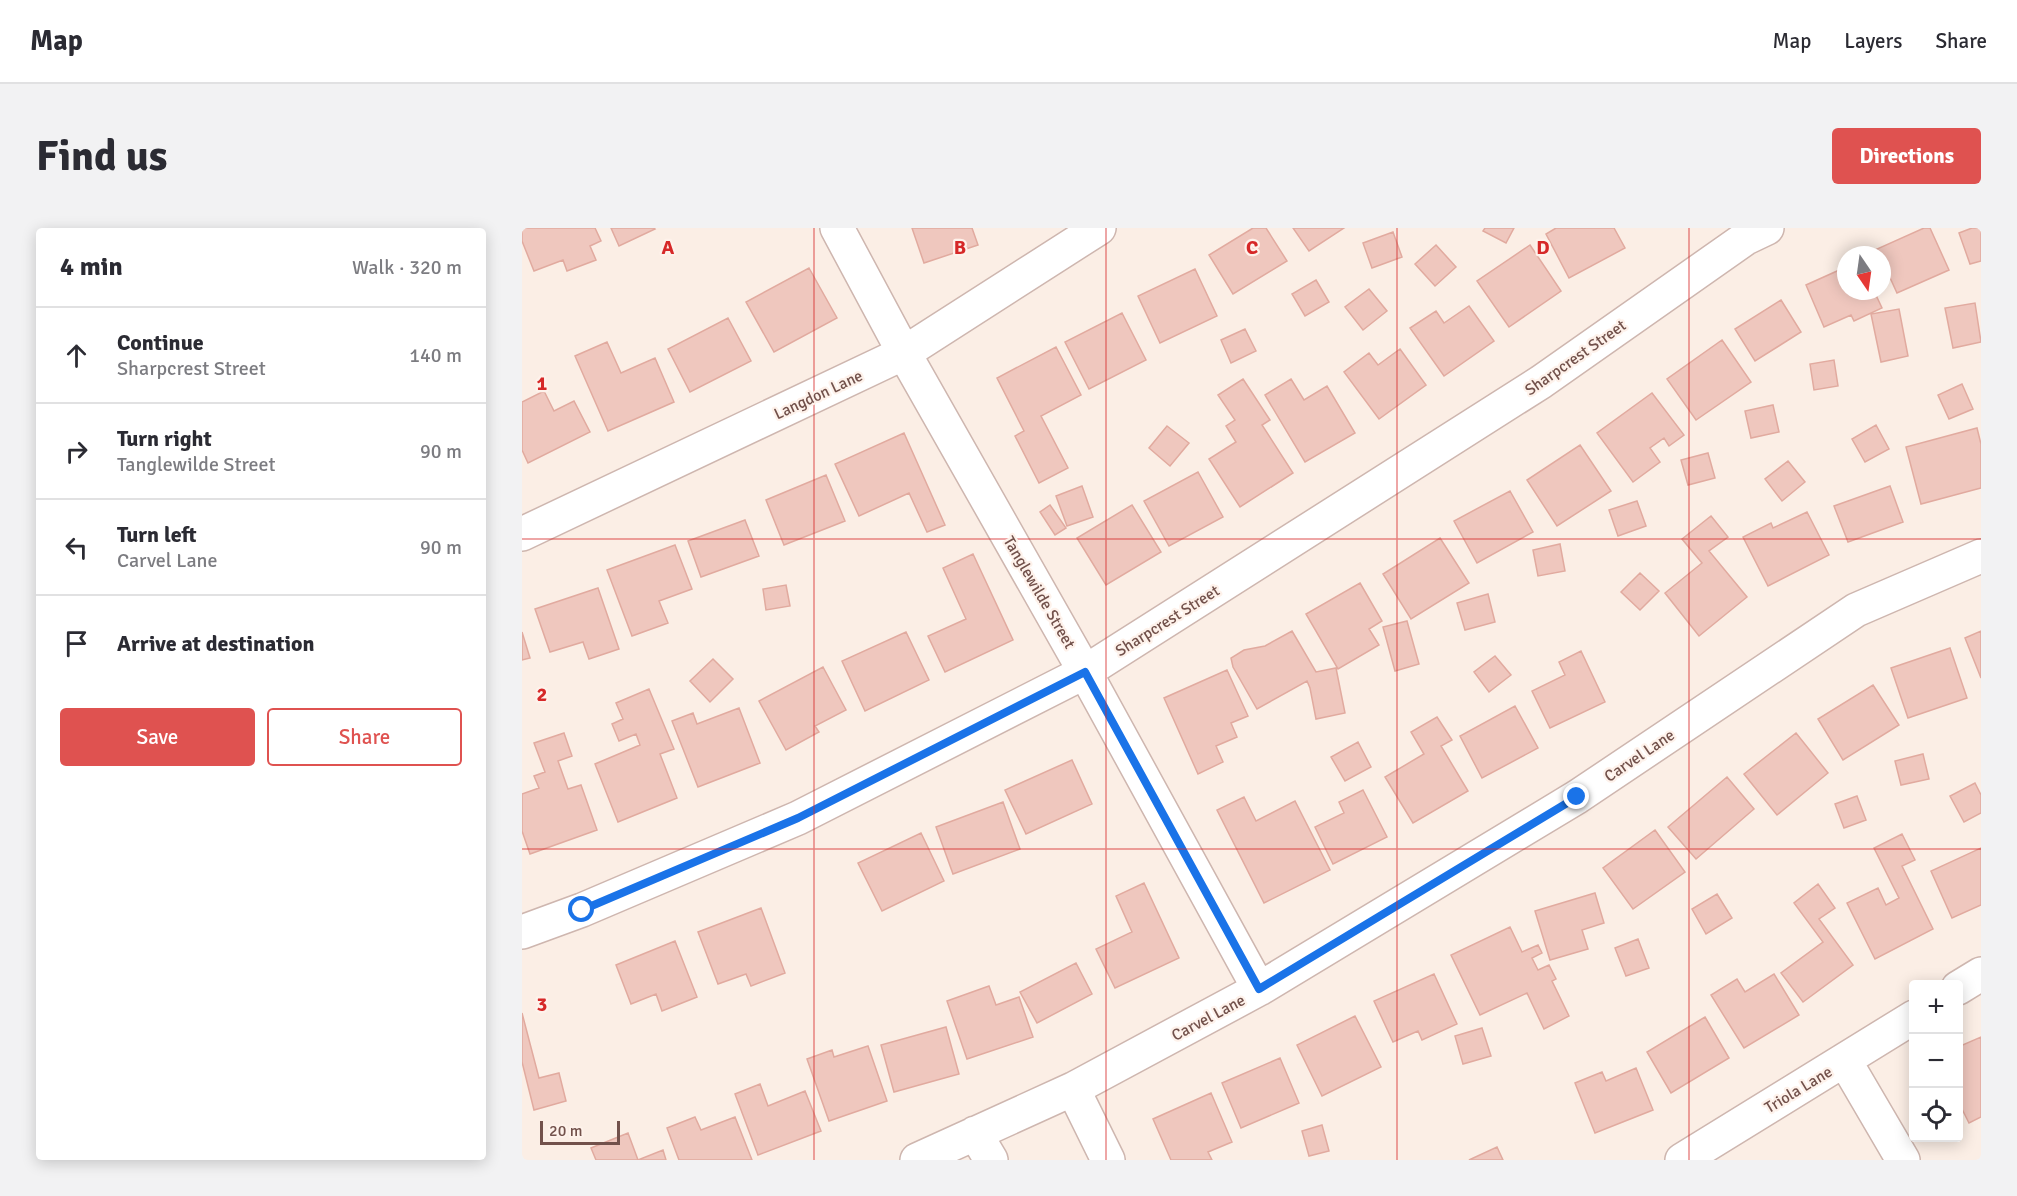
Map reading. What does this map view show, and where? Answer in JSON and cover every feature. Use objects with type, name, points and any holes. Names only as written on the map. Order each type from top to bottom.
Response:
[{"type":"street","name":"Tanglewilde Street","points":[[837,228],[904,353],[1085,672],[1259,989]]},
{"type":"street","name":"Langdon Lane","points":[[522,534],[904,353],[1099,228]]},
{"type":"street","name":"Sharpcrest Street","points":[[522,932],[582,910],[798,818],[1085,672],[1541,382],[1746,238],[1767,228]]},
{"type":"street","name":"Carvel Lane","points":[[917,1160],[983,1146],[1072,1089],[1259,989],[1577,797],[1856,610],[1981,556]]},
{"type":"street","points":[[1963,985],[1981,974]]},
{"type":"street","name":"Triola Lane","points":[[1682,1160],[1909,1020]]},
{"type":"street","points":[[1845,1060],[1903,1160]]},
{"type":"street","points":[[1072,1089],[1100,1157]]},
{"type":"building","points":[[522,228],[595,228],[601,241],[590,246],[596,260],[567,271],[563,260],[534,271],[522,241]]},
{"type":"building","points":[[611,228],[654,228],[655,229],[619,246]]},
{"type":"building","points":[[912,228],[972,228],[978,245],[924,263]]},
{"type":"building","points":[[1253,228],[1266,228],[1287,261],[1233,294],[1209,255]]},
{"type":"building","points":[[1293,228],[1344,228],[1309,251]]},
{"type":"building","points":[[1485,228],[1514,228],[1506,243],[1483,231]]},
{"type":"building","points":[[1556,228],[1614,228],[1625,248],[1569,278],[1546,234]]},
{"type":"building","points":[[1924,228],[1930,228],[1949,270],[1897,293],[1891,280],[1891,246],[1884,246]]},
{"type":"building","points":[[1972,228],[1981,228],[1981,261],[1970,264],[1959,233]]},
{"type":"building","points":[[1393,232],[1402,257],[1372,268],[1363,243]]},
{"type":"building","points":[[1436,245],[1456,267],[1435,286],[1415,264]]},
{"type":"building","points":[[1530,245],[1561,291],[1509,327],[1477,281]]},
{"type":"building","points":[[809,268],[837,318],[774,352],[746,302]]},
{"type":"building","points":[[1195,269],[1217,316],[1160,343],[1138,296]]},
{"type":"building","points":[[1837,271],[1837,300],[1878,300],[1882,308],[1854,321],[1851,315],[1824,327],[1806,285]]},
{"type":"building","points":[[1316,280],[1329,302],[1305,316],[1292,294]]},
{"type":"building","points":[[1369,289],[1387,311],[1363,330],[1345,307]]},
{"type":"building","points":[[1781,300],[1801,332],[1755,361],[1735,329]]},
{"type":"building","points":[[1975,303],[1981,342],[1953,348],[1945,308]]},
{"type":"building","points":[[1469,306],[1494,341],[1444,376],[1410,328],[1436,311],[1444,323]]},
{"type":"building","points":[[1899,309],[1908,356],[1881,362],[1871,314]]},
{"type":"building","points":[[1122,313],[1146,360],[1089,389],[1065,342]]},
{"type":"building","points":[[728,318],[751,361],[690,392],[668,349]]},
{"type":"building","points":[[1245,329],[1256,351],[1231,363],[1221,340]]},
{"type":"building","points":[[1722,340],[1751,382],[1696,420],[1667,379]]},
{"type":"building","points":[[607,342],[621,373],[655,358],[674,402],[608,431],[575,356]]},
{"type":"building","points":[[1056,347],[1081,395],[1041,416],[1068,468],[1039,483],[1015,436],[1024,431],[997,378]]},
{"type":"building","points":[[1400,349],[1426,385],[1379,419],[1344,372],[1369,353],[1378,365]]},
{"type":"building","points":[[1834,360],[1838,386],[1814,390],[1810,364]]},
{"type":"building","points":[[1243,379],[1270,420],[1262,425],[1293,473],[1240,507],[1209,459],[1236,442],[1226,426],[1235,420],[1218,395]]},
{"type":"building","points":[[1291,379],[1304,400],[1327,386],[1355,433],[1305,462],[1265,395]]},
{"type":"building","points":[[1962,384],[1973,409],[1949,419],[1938,395]]},
{"type":"building","points":[[544,391],[554,411],[574,401],[590,432],[528,463],[522,450],[522,402]]},
{"type":"building","points":[[1652,393],[1684,435],[1669,446],[1664,438],[1650,448],[1660,462],[1633,482],[1597,433]]},
{"type":"building","points":[[1773,405],[1779,432],[1751,438],[1745,411]]},
{"type":"building","points":[[1876,425],[1889,449],[1865,462],[1852,439]]},
{"type":"building","points":[[1167,426],[1189,443],[1170,466],[1149,448]]},
{"type":"building","points":[[1977,428],[1981,444],[1981,488],[1921,504],[1906,447]]},
{"type":"building","points":[[904,433],[945,525],[927,532],[909,493],[859,516],[835,464]]},
{"type":"building","points":[[1580,445],[1611,491],[1557,526],[1527,480]]},
{"type":"building","points":[[1708,453],[1715,478],[1688,485],[1681,460]]},
{"type":"building","points":[[1788,461],[1805,482],[1782,501],[1765,479]]},
{"type":"building","points":[[1198,472],[1223,517],[1169,546],[1144,501]]},
{"type":"building","points":[[826,475],[845,521],[784,545],[766,500]]},
{"type":"building","points":[[1082,486],[1093,517],[1067,526],[1056,496]]},
{"type":"building","points":[[1890,486],[1903,522],[1848,542],[1834,506]]},
{"type":"building","points":[[1510,491],[1533,532],[1477,563],[1454,521]]},
{"type":"building","points":[[1637,501],[1646,526],[1618,536],[1609,510]]},
{"type":"building","points":[[1050,505],[1066,528],[1055,535],[1040,512]]},
{"type":"building","points":[[1132,505],[1161,552],[1106,585],[1077,538]]},
{"type":"building","points":[[1807,512],[1829,555],[1768,586],[1743,537],[1771,523],[1773,528]]},
{"type":"building","points":[[1711,516],[1728,537],[1709,551],[1747,597],[1699,636],[1665,593],[1702,563],[1682,539]]},
{"type":"building","points":[[745,520],[759,556],[701,577],[688,541]]},
{"type":"building","points":[[1440,538],[1469,583],[1411,619],[1383,574]]},
{"type":"building","points":[[1560,544],[1565,571],[1538,576],[1533,550]]},
{"type":"building","points":[[675,545],[692,589],[659,601],[668,623],[632,636],[607,570]]},
{"type":"building","points":[[973,554],[1013,640],[945,672],[928,636],[966,619],[943,568]]},
{"type":"building","points":[[1640,573],[1659,591],[1640,610],[1621,592]]},
{"type":"building","points":[[1360,583],[1382,621],[1369,629],[1379,645],[1338,669],[1306,614]]},
{"type":"building","points":[[786,585],[790,606],[766,610],[763,589]]},
{"type":"building","points":[[598,588],[619,649],[589,659],[583,642],[550,652],[535,609]]},
{"type":"building","points":[[1488,594],[1495,622],[1465,630],[1457,603]]},
{"type":"building","points":[[1407,621],[1419,664],[1395,671],[1383,627]]},
{"type":"building","points":[[1292,631],[1316,672],[1336,668],[1345,713],[1316,719],[1307,681],[1257,709],[1233,667],[1231,658],[1244,650],[1265,646]]},
{"type":"building","points":[[1981,631],[1981,678],[1965,638]]},
{"type":"building","points":[[522,632],[530,658],[522,660]]},
{"type":"building","points":[[906,632],[929,680],[865,711],[842,661]]},
{"type":"building","points":[[1950,648],[1967,698],[1908,718],[1891,668]]},
{"type":"building","points":[[1581,651],[1605,702],[1550,728],[1532,691],[1565,675],[1559,662]]},
{"type":"building","points":[[1495,656],[1511,675],[1489,692],[1474,672]]},
{"type":"building","points":[[713,659],[733,679],[710,702],[690,681]]},
{"type":"building","points":[[823,667],[846,710],[815,726],[819,732],[786,750],[759,701]]},
{"type":"building","points":[[1227,670],[1248,716],[1231,723],[1237,737],[1216,746],[1223,762],[1198,774],[1164,698]]},
{"type":"building","points":[[1873,685],[1899,725],[1843,760],[1818,719]]},
{"type":"building","points":[[649,689],[674,749],[660,754],[677,798],[618,822],[595,764],[640,745],[636,734],[619,741],[612,724],[623,719],[616,703]]},
{"type":"building","points":[[1515,706],[1538,748],[1482,778],[1460,736]]},
{"type":"building","points":[[739,708],[760,763],[698,787],[672,721],[693,713],[697,724]]},
{"type":"building","points":[[1437,717],[1452,740],[1441,746],[1468,791],[1413,823],[1385,777],[1424,754],[1411,732]]},
{"type":"building","points":[[564,733],[572,756],[558,761],[568,789],[581,785],[597,830],[530,854],[522,831],[522,794],[539,788],[534,776],[545,772],[534,743]]},
{"type":"building","points":[[1796,733],[1828,773],[1777,815],[1744,774]]},
{"type":"building","points":[[1358,742],[1371,767],[1345,781],[1331,757]]},
{"type":"building","points":[[1923,754],[1929,779],[1901,785],[1895,761]]},
{"type":"building","points":[[1072,760],[1092,804],[1026,834],[1005,790]]},
{"type":"building","points":[[1727,777],[1754,809],[1696,859],[1668,827]]},
{"type":"building","points":[[1975,783],[1981,795],[1981,813],[1964,822],[1950,796]]},
{"type":"building","points":[[1363,790],[1387,837],[1333,864],[1315,827],[1344,813],[1339,802]]},
{"type":"building","points":[[1857,796],[1866,820],[1844,828],[1835,804]]},
{"type":"building","points":[[1244,797],[1256,821],[1295,801],[1330,870],[1264,903],[1217,810]]},
{"type":"building","points":[[1003,802],[1020,849],[953,874],[936,827]]},
{"type":"building","points":[[1655,830],[1685,872],[1633,909],[1603,868]]},
{"type":"building","points":[[921,833],[944,881],[882,911],[858,863]]},
{"type":"building","points":[[1902,834],[1915,860],[1902,866],[1933,929],[1875,959],[1847,903],[1878,888],[1886,905],[1899,898],[1874,848]]},
{"type":"building","points":[[1981,848],[1981,905],[1952,918],[1931,871]]},
{"type":"building","points":[[1144,883],[1179,958],[1115,988],[1096,949],[1132,932],[1116,896]]},
{"type":"building","points":[[1818,884],[1835,908],[1819,919],[1853,965],[1803,1002],[1781,973],[1823,942],[1794,903]]},
{"type":"building","points":[[1595,893],[1604,923],[1582,930],[1588,949],[1550,960],[1535,911]]},
{"type":"building","points":[[1717,894],[1732,918],[1706,934],[1692,909]]},
{"type":"building","points":[[761,908],[785,973],[751,986],[746,974],[718,984],[698,932]]},
{"type":"building","points":[[1510,927],[1522,952],[1538,945],[1542,953],[1532,958],[1538,970],[1549,965],[1556,979],[1552,981],[1569,1016],[1544,1029],[1527,993],[1480,1015],[1451,955]]},
{"type":"building","points":[[1638,939],[1649,968],[1626,976],[1615,948]]},
{"type":"building","points":[[675,941],[697,997],[662,1011],[656,994],[631,1004],[616,965]]},
{"type":"building","points":[[1076,963],[1092,994],[1037,1023],[1020,992]]},
{"type":"building","points":[[1434,974],[1457,1024],[1422,1040],[1418,1031],[1393,1042],[1374,1001]]},
{"type":"building","points":[[1774,974],[1799,1015],[1744,1048],[1711,995],[1737,979],[1745,992]]},
{"type":"building","points":[[989,986],[996,1005],[1019,997],[1033,1037],[967,1059],[947,1001]]},
{"type":"building","points":[[522,1013],[539,1078],[559,1073],[566,1101],[534,1110],[522,1062]]},
{"type":"building","points":[[1355,1016],[1381,1067],[1322,1096],[1297,1045]]},
{"type":"building","points":[[1705,1017],[1729,1058],[1671,1093],[1647,1052]]},
{"type":"building","points":[[946,1027],[959,1074],[894,1092],[881,1045]]},
{"type":"building","points":[[1482,1028],[1491,1056],[1463,1064],[1455,1036]]},
{"type":"building","points":[[1981,1037],[1981,1117],[1969,1123],[1963,1111],[1963,1045]]},
{"type":"building","points":[[868,1046],[887,1101],[829,1121],[807,1059],[832,1050],[834,1057]]},
{"type":"building","points":[[1280,1058],[1299,1103],[1241,1128],[1222,1083]]},
{"type":"building","points":[[1636,1068],[1653,1110],[1595,1133],[1575,1083],[1602,1072],[1606,1081]]},
{"type":"building","points":[[760,1084],[768,1106],[805,1091],[821,1131],[758,1155],[735,1094]]},
{"type":"building","points":[[1211,1093],[1232,1142],[1208,1152],[1212,1160],[1171,1160],[1153,1119]]},
{"type":"building","points":[[695,1117],[701,1130],[735,1117],[752,1160],[679,1160],[667,1128]]},
{"type":"building","points":[[1322,1125],[1329,1151],[1309,1156],[1302,1131]]},
{"type":"building","points":[[628,1133],[638,1160],[596,1160],[591,1148]]},
{"type":"building","points":[[1497,1147],[1503,1160],[1469,1160]]},
{"type":"building","points":[[663,1150],[666,1160],[638,1160]]},
{"type":"route","points":[[582,910],[798,818],[1085,672],[1259,989],[1577,797]]}]
